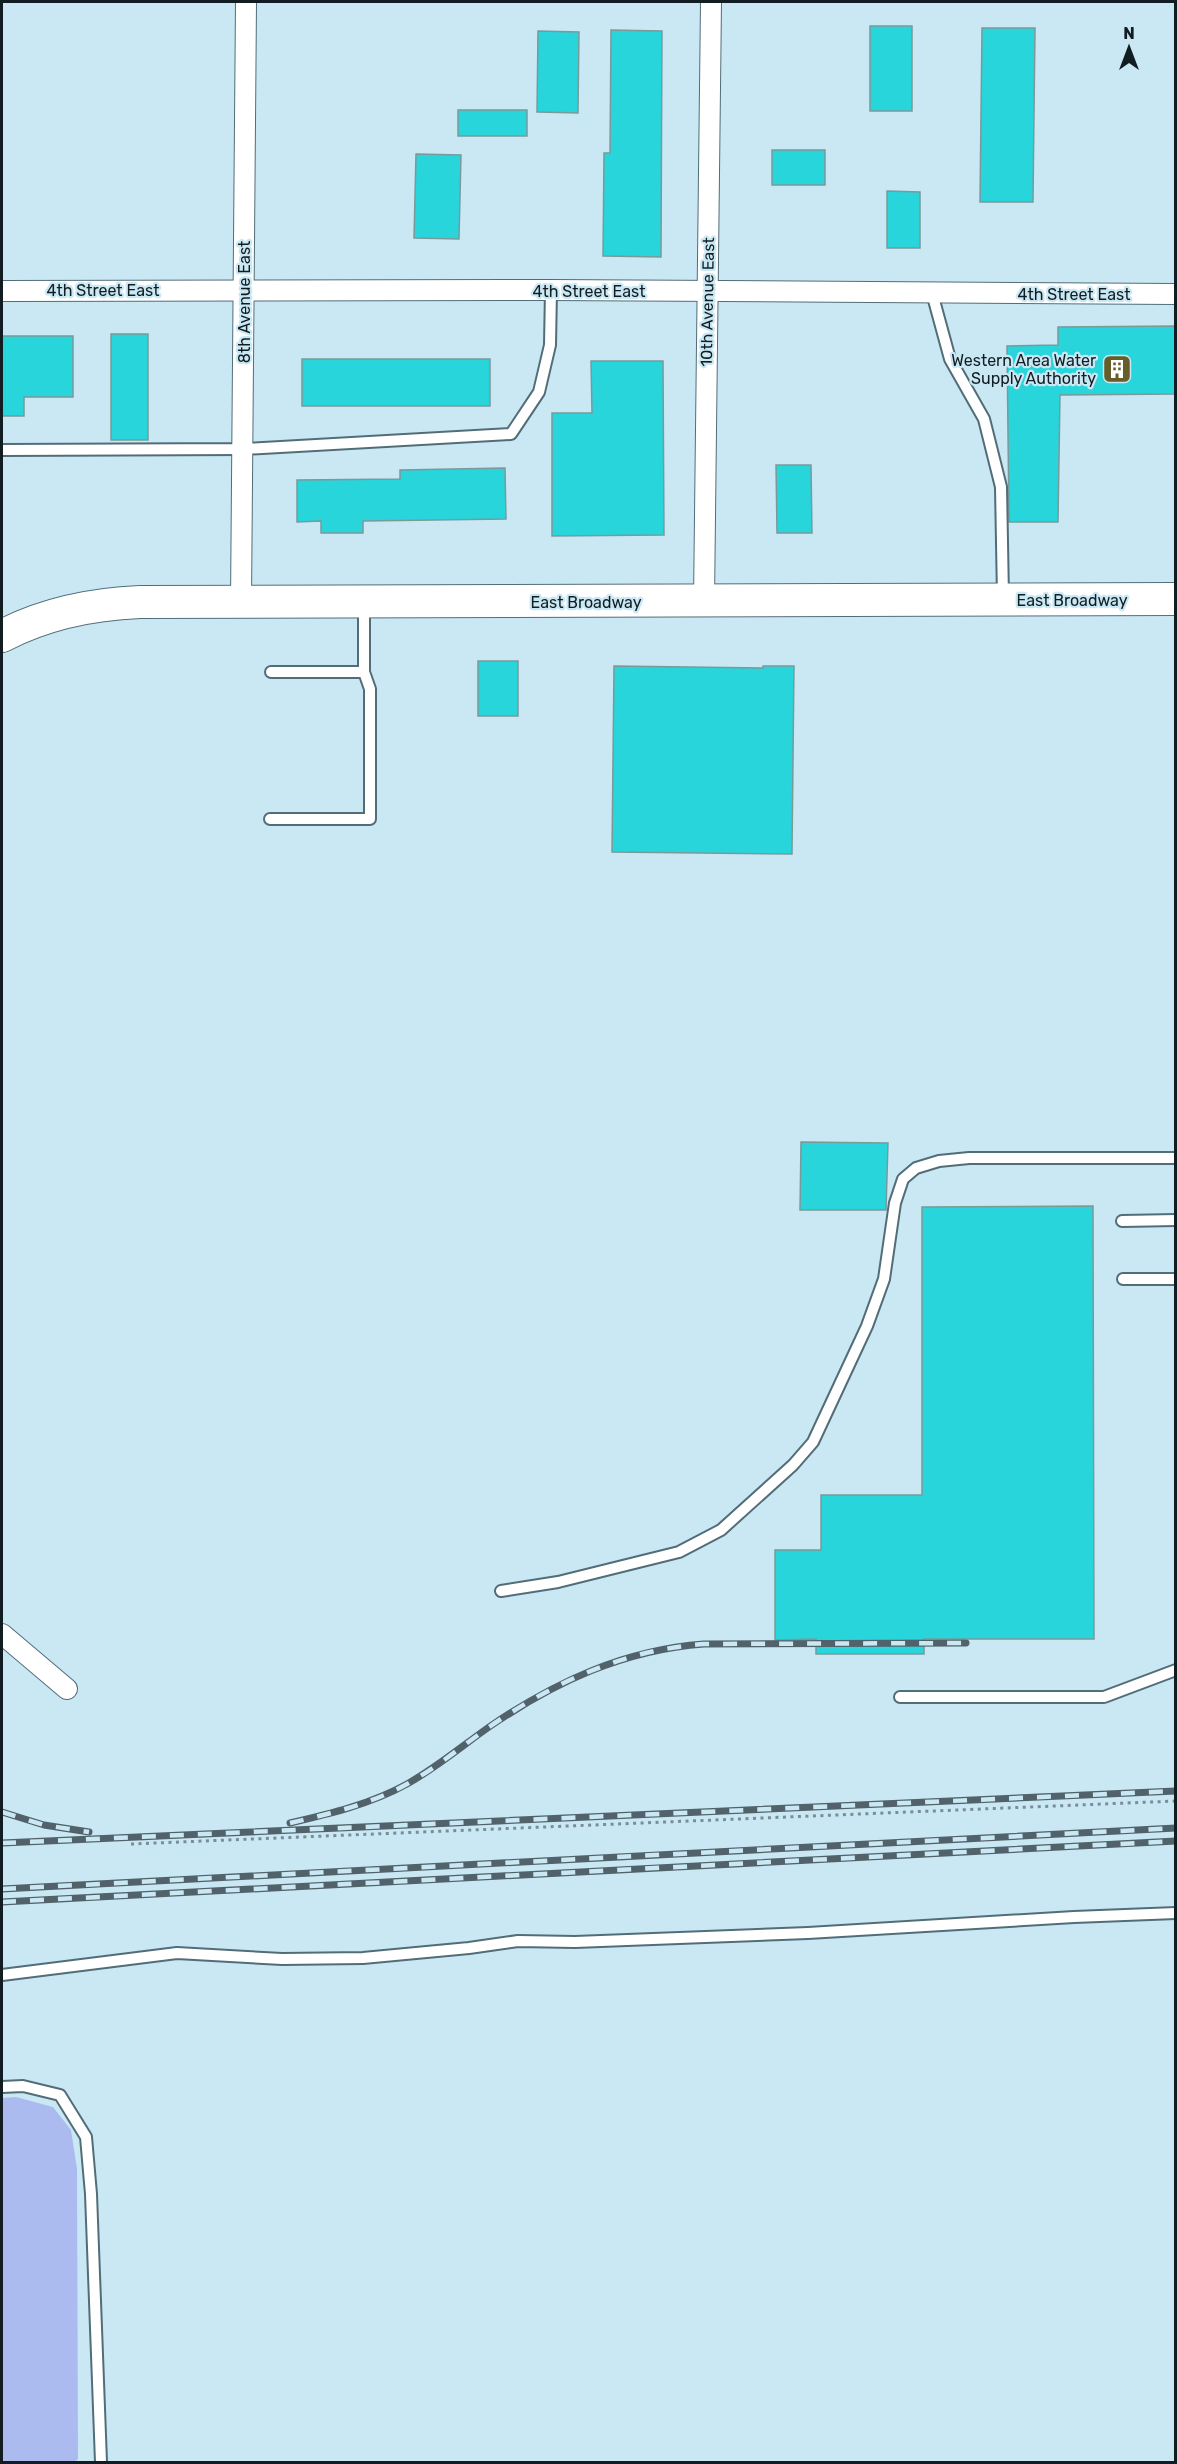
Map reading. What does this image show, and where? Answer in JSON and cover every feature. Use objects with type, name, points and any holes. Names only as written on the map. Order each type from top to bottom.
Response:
[{"type":"main road","name":"East Broadway","points":[[2,636],[46,616],[78,608],[140,602],[1176,599]]},
{"type":"street","name":"8th Avenue East","points":[[241,602],[246,2]]},
{"type":"street","name":"10th Avenue East","points":[[704,602],[711,2]]},
{"type":"street","name":"4th Street East","points":[[2,291],[551,290],[1176,294]]},
{"type":"street","points":[[2,1634],[67,1689]]},
{"type":"lane","points":[[2,450],[244,449],[511,434],[539,393],[550,345],[551,290]]},
{"type":"lane","points":[[932,293],[950,359],[984,419],[1000,487],[1003,601]]},
{"type":"lane","points":[[270,819],[370,819],[370,689],[364,672],[364,602]]},
{"type":"lane","points":[[271,672],[364,672]]},
{"type":"lane","points":[[501,1591],[558,1582],[679,1552],[721,1530],[793,1466],[813,1442],[867,1326],[884,1279],[895,1203],[903,1179],[916,1168],[939,1161],[969,1158],[1176,1158]]},
{"type":"lane","points":[[1122,1221],[1176,1220]]},
{"type":"lane","points":[[1123,1279],[1176,1279]]},
{"type":"lane","points":[[900,1697],[1104,1698],[1176,1670]]},
{"type":"lane","points":[[2,1975],[177,1953],[282,1959],[363,1958],[518,1941],[575,1942],[808,1933],[1176,1913]]},
{"type":"lane","points":[[2,2087],[23,2086],[60,2095],[86,2138],[91,2194],[101,2463]]},
{"type":"path","points":[[131,1844],[1176,1801]]},
{"type":"water","points":[[16,2097],[53,2107],[71,2130],[77,2169],[78,2459],[75,2462],[2,2462],[2,2098]]},
{"type":"building","points":[[870,26],[912,26],[912,111],[870,111]]},
{"type":"building","points":[[982,28],[1035,28],[1033,202],[980,202]]},
{"type":"building","points":[[611,30],[662,31],[661,257],[603,256],[604,153],[610,153]]},
{"type":"building","points":[[538,31],[579,32],[578,113],[537,112]]},
{"type":"building","points":[[458,110],[527,110],[527,136],[458,136]]},
{"type":"building","points":[[772,150],[825,150],[825,185],[772,185]]},
{"type":"building","points":[[416,154],[461,155],[459,239],[414,238]]},
{"type":"building","points":[[887,191],[920,192],[920,248],[887,248]]},
{"type":"building","points":[[1176,326],[1176,394],[1060,395],[1058,522],[1009,522],[1007,346],[1058,345],[1058,327]]},
{"type":"building","points":[[111,334],[148,334],[148,440],[111,440]]},
{"type":"building","points":[[2,336],[73,336],[73,397],[24,397],[24,416],[2,416]]},
{"type":"building","points":[[302,359],[490,359],[490,406],[302,406]]},
{"type":"building","points":[[591,361],[663,361],[664,535],[552,536],[552,413],[592,413]]},
{"type":"building","points":[[776,465],[811,465],[812,533],[777,533]]},
{"type":"building","points":[[505,468],[506,519],[363,521],[363,533],[321,533],[321,521],[297,522],[297,480],[400,479],[400,470]]},
{"type":"building","points":[[478,661],[518,661],[518,716],[478,716]]},
{"type":"building","points":[[614,666],[763,668],[763,666],[794,666],[792,854],[612,852]]},
{"type":"building","points":[[801,1142],[888,1143],[886,1210],[800,1210]]},
{"type":"building","points":[[1093,1206],[1094,1639],[924,1639],[924,1654],[816,1654],[816,1639],[775,1640],[775,1550],[821,1550],[821,1495],[922,1495],[922,1207]]},
{"type":"railway","points":[[290,1823],[350,1808],[393,1791],[428,1771],[489,1727],[539,1696],[591,1671],[646,1653],[704,1644],[966,1643]]},
{"type":"railway","points":[[2,1843],[1176,1791]]},
{"type":"railway","points":[[2,1812],[44,1825],[89,1832]]},
{"type":"railway","points":[[2,1889],[1176,1828]]},
{"type":"railway","points":[[2,1902],[1176,1841]]},
{"type":"place","name":"Western Area Water Supply Authority","points":[[1117,369]]}]
